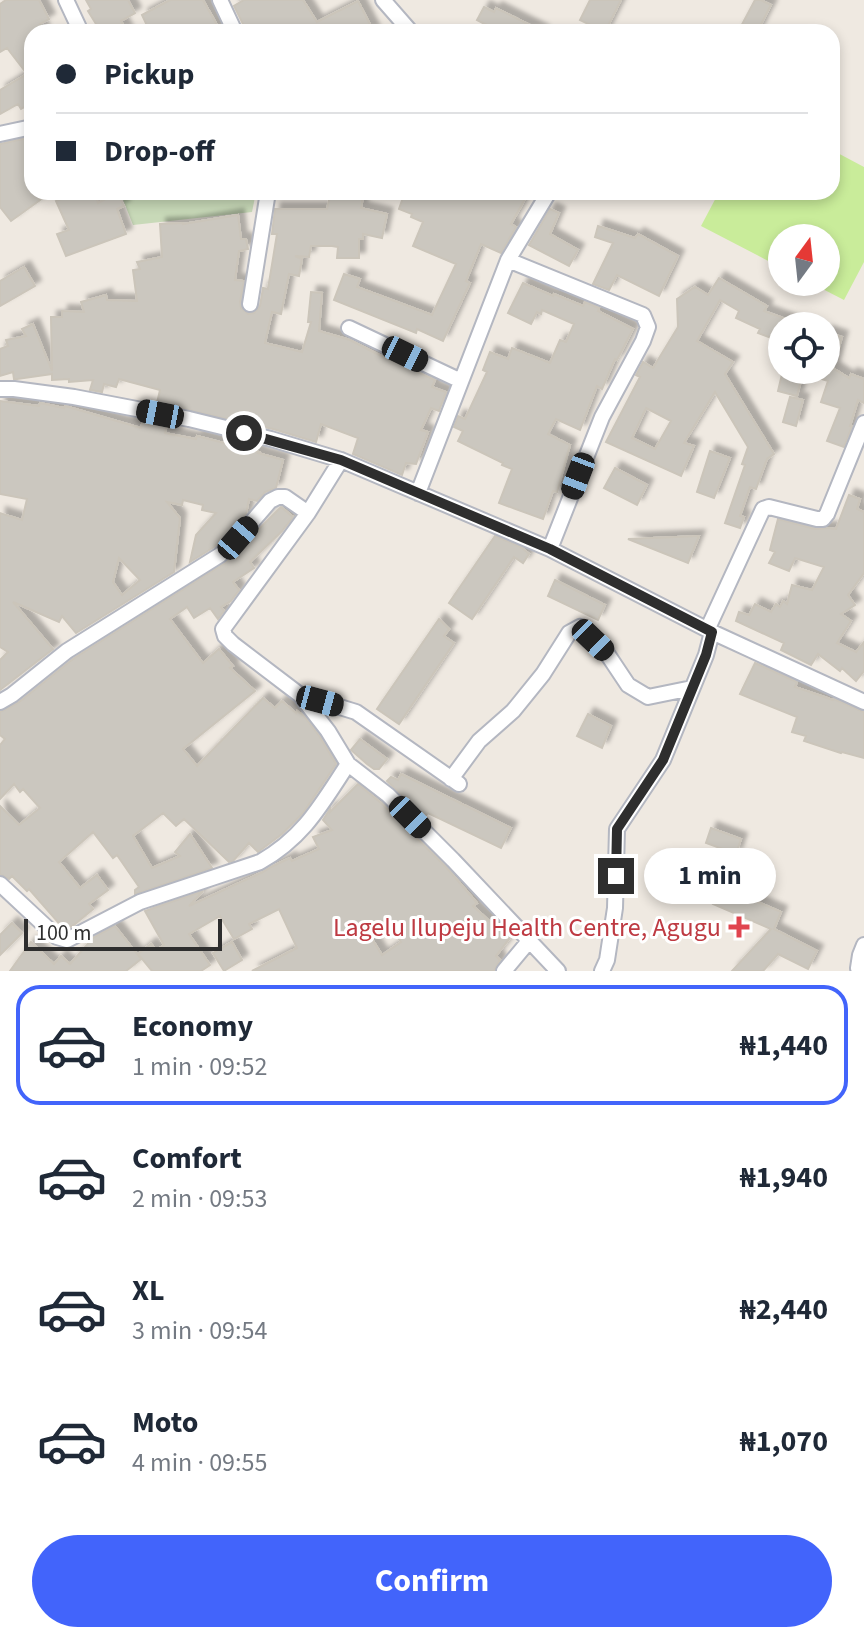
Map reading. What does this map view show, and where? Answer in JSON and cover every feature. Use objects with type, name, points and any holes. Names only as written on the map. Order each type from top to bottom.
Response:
[{"type":"street","points":[[66,0],[77,24]]},
{"type":"street","points":[[220,0],[231,24]]},
{"type":"street","points":[[383,0],[404,24]]},
{"type":"street","points":[[0,134],[24,129]]},
{"type":"street","points":[[250,304],[267,200]]},
{"type":"street","points":[[418,493],[508,260],[544,200]]},
{"type":"street","points":[[508,260],[643,315],[648,327],[602,417],[550,549]]},
{"type":"street","points":[[349,328],[461,381]]},
{"type":"street","points":[[0,389],[74,397],[189,419],[341,460],[550,549],[710,630],[861,695]]},
{"type":"street","points":[[602,971],[607,960],[615,908],[617,829],[663,760],[706,655],[710,630],[760,513],[769,507],[823,519],[864,423]]},
{"type":"street","points":[[341,460],[308,513],[223,629],[225,636],[300,695],[328,731],[348,764],[388,795],[558,971]]},
{"type":"street","points":[[0,702],[67,651],[220,555],[270,501],[285,497],[308,513]]},
{"type":"street","points":[[300,695],[356,712],[455,782],[479,741],[513,711],[543,674],[569,633],[580,627],[606,652],[628,685],[648,697],[692,688]]},
{"type":"street","points":[[0,884],[57,937],[67,940],[140,902],[260,862],[277,852],[304,829],[348,764]]},
{"type":"street","points":[[504,971],[529,941]]},
{"type":"street","points":[[861,971],[858,961],[864,945]]},
{"type":"green space","points":[[840,154],[864,167],[864,262],[844,300],[836,296],[840,296],[840,224],[768,224],[768,261],[701,226],[715,200],[840,200]]},
{"type":"green space","points":[[123,200],[254,200],[252,212],[133,225]]},
{"type":"building","points":[[6,0],[39,0],[49,19],[40,24],[24,24],[24,70],[7,48],[0,52],[0,4]]},
{"type":"building","points":[[86,0],[128,0],[135,13],[121,21],[123,24],[96,24],[88,11],[91,9]]},
{"type":"building","points":[[170,0],[203,0],[216,24],[146,24],[142,15]]},
{"type":"building","points":[[244,0],[303,0],[317,22],[358,1],[370,24],[243,24],[234,6]]},
{"type":"building","points":[[590,0],[621,0],[609,24],[588,24],[580,20]]},
{"type":"building","points":[[755,0],[771,5],[761,24],[742,24]]},
{"type":"building","points":[[484,7],[494,12],[496,8],[528,24],[485,24],[477,20]]},
{"type":"building","points":[[24,76],[24,107],[21,109],[18,104],[0,114],[0,90]]},
{"type":"building","points":[[24,139],[24,200],[40,200],[11,221],[0,207],[0,144]]},
{"type":"building","points":[[97,200],[98,203],[121,200],[124,206],[117,209],[126,234],[66,256],[57,234],[69,230],[56,201]]},
{"type":"building","points":[[329,200],[362,200],[361,208],[387,214],[382,238],[363,234],[363,239],[359,239],[359,258],[337,258],[338,247],[332,246],[311,246],[309,257],[295,256],[302,259],[299,276],[289,274],[281,314],[272,312],[265,343],[302,352],[311,322],[308,322],[311,292],[322,293],[319,331],[350,340],[435,380],[432,387],[446,392],[439,411],[431,408],[421,430],[428,432],[416,464],[406,463],[402,475],[353,454],[358,438],[321,424],[316,442],[157,403],[160,390],[119,379],[116,387],[104,384],[102,392],[90,390],[93,380],[52,380],[52,374],[14,379],[13,372],[0,376],[0,349],[8,346],[6,340],[26,336],[22,329],[33,324],[52,371],[51,317],[62,317],[62,311],[84,312],[81,302],[106,295],[107,300],[137,301],[133,270],[140,269],[137,262],[162,257],[160,224],[183,224],[238,215],[241,239],[246,239],[248,249],[239,251],[235,280],[244,281],[240,302],[241,308],[248,314],[254,313],[260,306],[263,288],[268,289],[277,234],[272,234],[275,209],[327,209]]},
{"type":"building","points":[[402,200],[524,200],[511,224],[516,227],[501,253],[481,244],[466,281],[470,283],[443,341],[334,300],[344,274],[360,279],[357,287],[432,315],[456,264],[413,246],[423,222],[399,209]]},
{"type":"building","points":[[550,209],[559,213],[550,234],[578,250],[569,266],[529,245]]},
{"type":"building","points":[[598,226],[635,238],[638,234],[678,256],[659,296],[617,275],[609,290],[593,284],[613,243],[595,237]]},
{"type":"building","points":[[24,267],[35,286],[0,306],[0,281]]},
{"type":"building","points":[[719,278],[767,306],[764,311],[768,312],[768,337],[758,333],[760,329],[736,318],[739,311],[720,300],[697,341],[733,362],[725,374],[774,454],[767,459],[756,489],[750,487],[740,516],[744,517],[740,528],[725,523],[748,447],[715,392],[684,443],[694,446],[681,476],[606,442],[640,377],[636,375],[643,362],[653,368],[678,327],[677,299],[695,287],[708,295]],"holes":[[[646,408],[671,421],[655,449],[632,438]]]},
{"type":"building","points":[[523,283],[583,306],[585,302],[633,329],[602,389],[597,386],[580,430],[556,419],[548,434],[570,445],[557,492],[553,491],[543,519],[499,503],[512,469],[458,441],[463,431],[454,427],[458,416],[465,419],[487,372],[483,370],[490,352],[508,359],[512,348],[550,363],[560,340],[566,342],[574,324],[542,310],[541,314],[537,312],[531,324],[508,313]]},
{"type":"building","points":[[840,372],[849,378],[851,374],[864,379],[864,403],[858,400],[844,447],[827,441],[840,408],[821,402],[827,384],[840,384]]},
{"type":"building","points":[[780,384],[800,384],[797,396],[778,391]]},
{"type":"building","points":[[790,397],[803,400],[796,426],[783,422]]},
{"type":"building","points":[[0,401],[65,406],[141,428],[143,420],[167,425],[165,433],[196,439],[197,436],[283,460],[276,488],[265,492],[257,501],[249,499],[246,514],[231,531],[214,547],[190,562],[196,535],[216,513],[202,510],[203,505],[183,500],[182,505],[167,502],[180,518],[174,572],[76,633],[62,616],[59,622],[13,602],[53,649],[0,690],[0,660],[8,652],[0,647],[0,513],[22,520],[27,499],[0,494]],"holes":[[[119,558],[140,580],[122,595],[113,582]]]},
{"type":"building","points":[[710,451],[730,458],[714,498],[697,492]]},
{"type":"building","points":[[615,468],[647,485],[637,505],[604,488]]},
{"type":"building","points":[[849,495],[860,499],[857,509],[864,512],[864,573],[848,595],[855,605],[841,614],[851,621],[837,643],[856,652],[864,642],[864,671],[856,681],[842,668],[840,671],[818,654],[811,665],[781,650],[784,643],[736,621],[739,612],[749,615],[755,604],[771,612],[776,604],[780,607],[783,601],[787,604],[792,585],[812,590],[824,567],[795,558],[789,571],[769,563],[775,552],[770,550],[778,519],[815,529],[836,529]]},
{"type":"building","points":[[281,507],[293,517],[250,562],[254,568],[233,582],[239,590],[231,601],[221,607],[224,611],[218,619],[210,608],[194,618],[187,607],[170,619],[203,663],[219,649],[233,666],[230,668],[255,691],[183,749],[197,766],[263,698],[275,708],[282,701],[304,716],[336,764],[303,813],[282,834],[258,852],[249,843],[233,861],[229,862],[184,819],[176,826],[163,813],[133,836],[152,868],[180,856],[175,852],[190,834],[212,868],[135,894],[139,887],[117,855],[113,858],[93,832],[59,862],[80,888],[97,875],[108,890],[89,904],[93,909],[64,929],[29,889],[27,891],[12,876],[9,879],[0,874],[0,806],[19,825],[40,808],[23,789],[20,792],[14,784],[0,799],[0,745],[5,739],[0,735],[0,712],[18,703],[73,659],[225,563]]},
{"type":"building","points":[[495,536],[521,547],[529,554],[523,563],[514,557],[472,619],[449,603]]},
{"type":"building","points":[[699,536],[688,563],[628,539]]},
{"type":"building","points":[[555,580],[605,605],[598,620],[548,596]]},
{"type":"building","points":[[439,619],[449,629],[444,636],[454,643],[399,724],[377,709]]},
{"type":"building","points":[[755,663],[797,682],[795,687],[864,712],[864,758],[804,741],[806,736],[792,732],[797,717],[740,694]]},
{"type":"building","points":[[588,714],[611,726],[602,748],[577,736]]},
{"type":"building","points":[[360,739],[387,759],[379,769],[374,769],[351,750]]},
{"type":"building","points":[[401,774],[511,828],[501,848],[428,813],[424,817],[387,781],[391,777],[398,780]]},
{"type":"building","points":[[358,784],[381,803],[446,867],[477,903],[473,906],[509,939],[496,956],[500,960],[494,971],[252,971],[297,948],[279,909],[249,924],[252,929],[234,939],[220,916],[189,934],[210,965],[201,971],[152,971],[138,954],[151,944],[156,950],[164,945],[145,911],[203,891],[189,906],[290,858],[292,861],[319,849],[313,837],[332,830],[323,820],[330,809],[330,812]],"holes":[[[385,920],[401,942],[382,955],[367,931]]]},
{"type":"building","points":[[711,828],[741,839],[736,854],[706,843]]},
{"type":"building","points":[[721,886],[781,912],[774,929],[817,951],[808,969],[778,954],[763,971],[732,971],[771,929],[713,904]]},
{"type":"building","points":[[12,923],[22,933],[0,955],[0,935]]},
{"type":"building","points":[[115,926],[141,959],[126,971],[10,971],[31,942],[54,964],[61,956],[70,964],[94,937]]},
{"type":"building","points":[[232,942],[242,960],[224,971],[213,953]]},
{"type":"place","name":"Lagelu Ilupeju Health Centre, Agugu","points":[[739,927]]},
{"type":"route","points":[[244,433],[341,460],[550,549],[712,632],[706,655],[663,760],[617,829],[616,876]]}]
